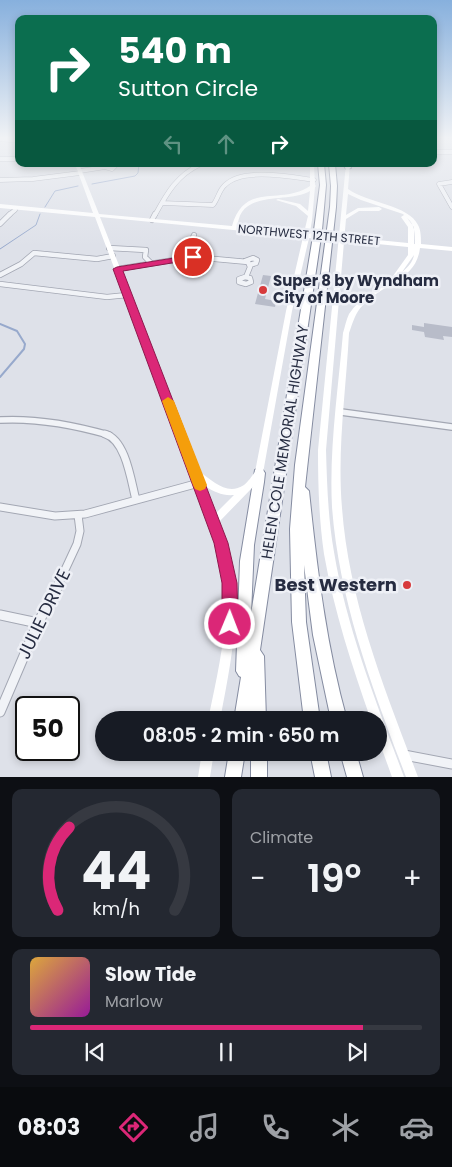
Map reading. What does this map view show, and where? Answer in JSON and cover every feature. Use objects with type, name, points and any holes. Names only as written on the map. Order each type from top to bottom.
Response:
[{"type":"highway","name":"HELEN COLE MEMORIAL HIGHWAY","points":[[244,711],[322,207],[322,173]]},
{"type":"highway","name":"HELEN COLE MEMORIAL HIGHWAY","points":[[311,711],[299,622],[296,529],[301,465],[333,207],[333,173]]},
{"type":"highway","points":[[301,465],[315,608],[322,652],[337,711]]},
{"type":"highway","points":[[243,711],[245,588],[248,544],[259,484],[259,473]]},
{"type":"highway","points":[[256,625],[258,711]]},
{"type":"highway","points":[[233,777],[236,761]]},
{"type":"highway","points":[[259,761],[259,777]]},
{"type":"highway","points":[[320,761],[323,777]]},
{"type":"highway","points":[[351,761],[356,777]]},
{"type":"main road","points":[[80,173],[214,521],[226,557],[231,604],[229,639],[216,711]]},
{"type":"main road","points":[[214,521],[249,486],[259,473],[285,330],[310,215],[314,186],[313,173]]},
{"type":"main road","points":[[347,173],[322,450],[322,500],[329,558],[337,598],[374,711]]},
{"type":"main road","points":[[237,228],[241,209],[249,203],[261,199],[300,194],[314,186]]},
{"type":"main road","points":[[346,190],[360,200],[398,211],[411,218],[416,225],[416,260],[404,275],[364,299],[353,311],[349,319],[346,333],[336,482],[342,555],[364,645],[412,777]]},
{"type":"main road","points":[[237,228],[247,209],[256,203],[265,201],[281,201],[295,204],[304,208],[310,215]]},
{"type":"main road","name":"NORTHWEST 12TH STREET","points":[[0,207],[452,249]]},
{"type":"main road","points":[[344,218],[352,212],[366,209],[383,210],[398,214],[410,224],[415,245]]},
{"type":"main road","points":[[197,478],[221,491],[236,492],[249,486]]},
{"type":"main road","points":[[387,747],[398,777]]},
{"type":"main road","points":[[204,777],[207,761]]},
{"type":"street","points":[[0,180],[33,179],[72,173]]},
{"type":"street","points":[[152,220],[177,177],[182,173]]},
{"type":"street","points":[[162,202],[213,205],[225,184],[244,176],[314,180]]},
{"type":"street","points":[[452,182],[439,183],[452,207]]},
{"type":"street","points":[[445,197],[452,197]]},
{"type":"street","points":[[0,224],[16,208]]},
{"type":"street","points":[[185,258],[194,235]]},
{"type":"street","points":[[109,248],[146,250],[145,257],[152,263]]},
{"type":"street","points":[[0,275],[21,264],[34,253],[97,259],[112,256]]},
{"type":"street","points":[[117,269],[185,258],[209,257],[245,261],[253,258],[256,260],[256,263],[250,266],[246,277]]},
{"type":"street","points":[[245,261],[250,266]]},
{"type":"street","points":[[0,284],[107,297],[127,295]]},
{"type":"street","points":[[341,412],[452,427]]},
{"type":"street","points":[[0,420],[22,419],[89,429],[109,435],[121,446],[136,500]]},
{"type":"street","points":[[0,507],[56,516],[78,515],[136,500],[197,478]]},
{"type":"street","name":"JULIE DRIVE","points":[[0,712],[38,623],[64,575],[77,544],[80,531],[78,515]]},
{"type":"street","points":[[0,615],[38,623]]},
{"type":"street","points":[[404,755],[452,764]]},
{"type":"building","name":"Super 8 by Wyndham City of Moore","points":[[263,275],[271,276],[265,299],[276,301],[275,307],[255,304]]},
{"type":"building","points":[[424,323],[452,327],[452,337],[443,336],[444,340],[425,337],[424,332],[412,330],[412,325],[424,327]]},
{"type":"waterway","points":[[92,184],[135,176],[138,173]]},
{"type":"waterway","points":[[45,207],[55,191],[78,186]]},
{"type":"waterway","points":[[0,249],[36,225],[40,214]]},
{"type":"waterway","points":[[0,324],[17,331],[25,344],[24,349],[0,377]]},
{"type":"slow traffic","points":[[168,401],[200,485]]},
{"type":"place","name":"Super 8 by Wyndham City of Moore","points":[[263,290]]},
{"type":"place","name":"Best Western","points":[[407,585]]},
{"type":"route","points":[[193,257],[117,269],[214,521],[226,557],[230,583],[230,624]]}]
